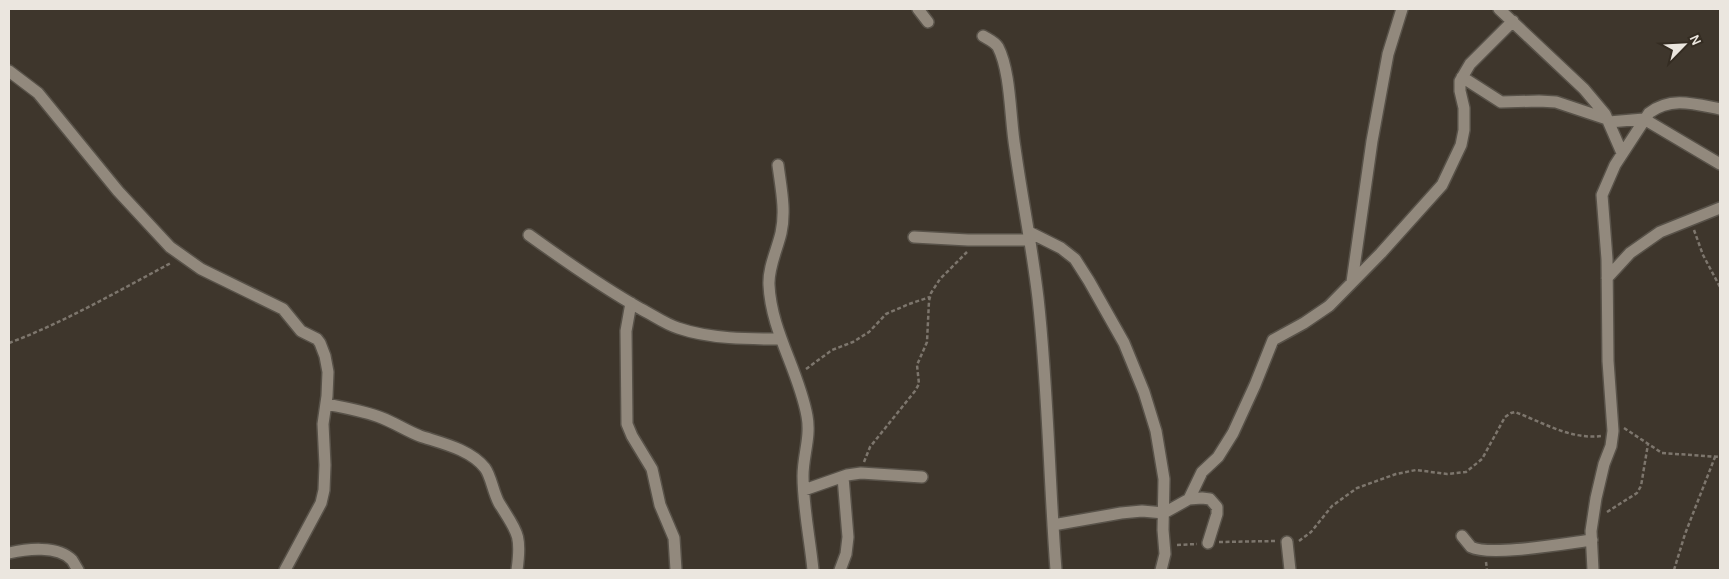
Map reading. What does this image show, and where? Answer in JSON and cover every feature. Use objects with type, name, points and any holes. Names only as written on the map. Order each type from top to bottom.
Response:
[{"type":"street","points":[[918,9],[928,22]]},
{"type":"street","points":[[1352,282],[1372,140],[1388,54],[1402,9]]},
{"type":"street","points":[[1499,9],[1584,89],[1608,121],[1622,153]]},
{"type":"street","points":[[1189,499],[1202,472],[1218,457],[1233,433],[1273,340],[1329,306],[1442,185],[1463,138],[1464,108],[1460,81],[1470,64],[1513,21]]},
{"type":"street","points":[[983,36],[995,43],[1004,65],[1013,137],[1030,236],[1038,298],[1045,380],[1056,570]]},
{"type":"street","points":[[9,71],[38,93],[118,191],[170,247],[201,269],[283,309],[301,331],[317,339],[325,356],[328,372],[323,424],[324,490],[321,502],[285,570]]},
{"type":"street","points":[[1462,77],[1501,102],[1556,102],[1608,121],[1644,119],[1720,164]]},
{"type":"street","points":[[1593,570],[1592,540],[1596,498],[1604,464],[1611,446],[1613,430],[1608,361],[1607,278],[1602,194],[1608,178],[1622,153],[1644,119],[1654,108],[1672,102],[1690,103],[1720,109]]},
{"type":"street","points":[[778,166],[784,208],[781,232],[770,274],[769,286],[781,340],[804,401],[810,432],[805,458],[804,490],[813,570]]},
{"type":"street","points":[[1607,278],[1630,253],[1660,232],[1720,208]]},
{"type":"street","points":[[529,235],[572,266],[631,303],[679,328],[727,338],[781,340]]},
{"type":"street","points":[[914,237],[978,240],[1030,236],[1061,248],[1075,259],[1124,343],[1144,392],[1156,431],[1164,479],[1163,530],[1166,545],[1161,570]]},
{"type":"street","points":[[631,303],[626,332],[627,424],[652,469],[660,505],[674,538],[676,570]]},
{"type":"street","points":[[326,404],[384,419],[420,436],[455,448],[470,455],[483,465],[488,473],[496,498],[516,530],[520,551],[517,570]]},
{"type":"street","points":[[804,490],[861,473],[922,477]]},
{"type":"street","points":[[840,570],[846,554],[848,537],[843,477]]},
{"type":"street","points":[[1053,525],[1121,513],[1142,511],[1164,512],[1189,499],[1202,498],[1210,499],[1217,506],[1217,514],[1208,543]]},
{"type":"street","points":[[1462,536],[1471,547],[1485,550],[1521,549],[1592,540]]},
{"type":"street","points":[[1287,542],[1290,570]]},
{"type":"street","points":[[9,553],[31,549],[53,552],[71,559],[78,570]]},
{"type":"path","points":[[1690,220],[1703,255],[1720,287]]},
{"type":"path","points":[[861,473],[870,447],[919,384],[917,365],[927,342],[930,297],[940,279],[978,240]]},
{"type":"path","points":[[9,343],[91,306],[182,256]]},
{"type":"path","points":[[795,377],[832,350],[854,342],[869,332],[886,314],[930,297]]},
{"type":"path","points":[[1166,545],[1263,541],[1296,542],[1303,539],[1332,506],[1358,488],[1396,474],[1416,470],[1447,474],[1466,472],[1482,459],[1505,418],[1515,412],[1580,436],[1591,438],[1624,427],[1662,452],[1720,456]]},
{"type":"path","points":[[1593,521],[1637,493],[1641,486],[1648,444]]},
{"type":"path","points":[[1674,570],[1685,534],[1715,457]]}]
